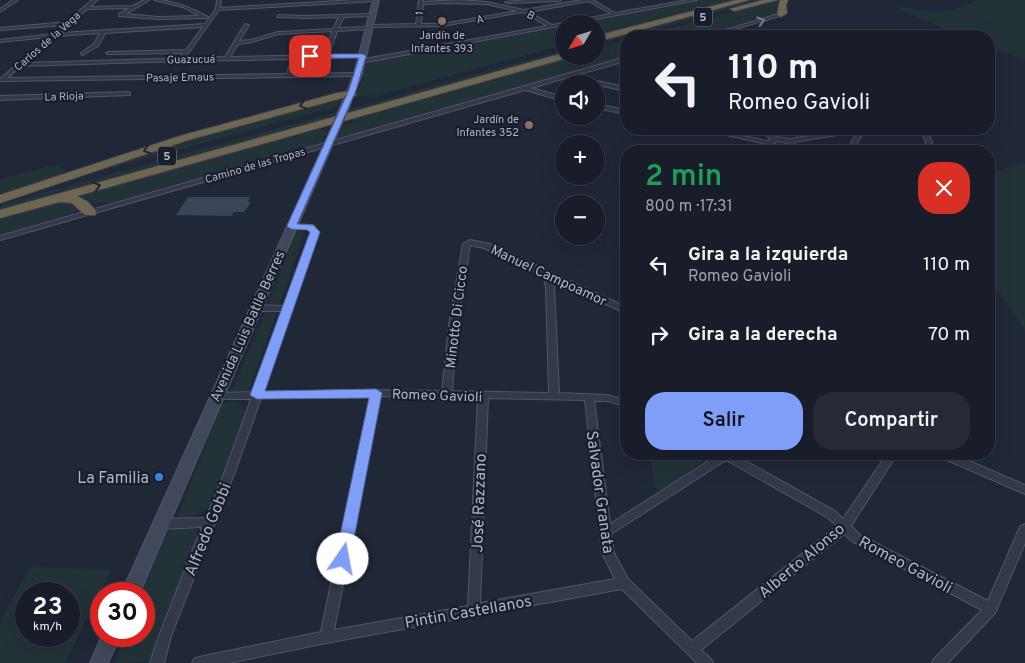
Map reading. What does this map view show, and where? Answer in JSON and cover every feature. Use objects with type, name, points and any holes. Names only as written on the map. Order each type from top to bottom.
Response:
[{"type":"highway","name":"5","points":[[631,30],[746,0]]},
{"type":"highway","name":"5","points":[[656,30],[773,0]]},
{"type":"highway","points":[[781,15],[783,14],[782,5],[784,0]]},
{"type":"highway","name":"5","points":[[605,37],[620,33]]},
{"type":"highway","points":[[605,44],[620,40]]},
{"type":"highway","name":"5","points":[[0,203],[555,50]]},
{"type":"highway","name":"5","points":[[0,214],[555,59]]},
{"type":"highway","points":[[0,199],[184,138],[350,97]]},
{"type":"highway","points":[[45,201],[66,198],[76,200],[85,205],[90,212]]},
{"type":"main road","name":"Avenida Luis Batlle Berres","points":[[135,582],[291,226],[350,97],[358,74],[376,0]]},
{"type":"main road","points":[[99,663],[106,647]]},
{"type":"street","points":[[0,11],[16,0]]},
{"type":"street","name":"Carlos de la Vega","points":[[1,81],[94,0]]},
{"type":"street","points":[[147,0],[121,14],[158,18],[208,18]]},
{"type":"street","points":[[156,0],[184,6],[208,18]]},
{"type":"street","points":[[218,0],[218,9]]},
{"type":"street","points":[[264,6],[267,0]]},
{"type":"street","points":[[181,59],[206,26],[208,18],[218,9],[300,2],[376,0]]},
{"type":"street","points":[[493,2],[567,0]]},
{"type":"street","points":[[590,0],[615,15]]},
{"type":"street","name":"A","points":[[236,43],[252,41],[273,34],[299,31],[369,27],[442,26],[590,0]]},
{"type":"street","points":[[605,17],[695,0]]},
{"type":"street","name":"B","points":[[421,2],[493,2],[524,12],[551,26]]},
{"type":"street","name":"1","points":[[418,26],[421,2]]},
{"type":"street","points":[[85,8],[132,7]]},
{"type":"street","points":[[280,16],[372,15]]},
{"type":"street","points":[[728,30],[781,15]]},
{"type":"street","points":[[326,56],[342,16]]},
{"type":"street","points":[[299,31],[305,17]]},
{"type":"street","points":[[0,29],[67,23]]},
{"type":"street","points":[[226,58],[247,25]]},
{"type":"street","points":[[362,58],[555,25]]},
{"type":"street","points":[[0,42],[53,35],[206,26]]},
{"type":"street","points":[[82,54],[96,45],[103,32]]},
{"type":"street","points":[[108,53],[186,52]]},
{"type":"street","name":"Guazucuá","points":[[20,65],[226,58],[326,56],[362,58]]},
{"type":"street","points":[[290,75],[295,57]]},
{"type":"street","points":[[234,76],[242,58]]},
{"type":"street","name":"Camino de las Tropas","points":[[569,75],[620,61]]},
{"type":"street","name":"Pasaje Emaus","points":[[1,81],[358,74]]},
{"type":"street","name":"Camino de las Tropas","points":[[0,238],[555,79]]},
{"type":"street","points":[[605,85],[620,88]]},
{"type":"street","points":[[525,88],[555,96]]},
{"type":"street","name":"La Rioja","points":[[0,98],[128,94]]},
{"type":"street","points":[[605,108],[620,111]]},
{"type":"street","points":[[731,135],[771,145]]},
{"type":"street","points":[[770,135],[775,139],[790,144]]},
{"type":"street","points":[[785,145],[831,135]]},
{"type":"street","points":[[768,143],[775,139]]},
{"type":"street","name":"Alfredo Gobbi","points":[[157,663],[165,636],[231,470],[315,232],[310,227],[291,226]]},
{"type":"street","name":"Manuel Campoamor","points":[[470,242],[487,246],[620,307]]},
{"type":"street","name":"Minotto Di Cicco","points":[[447,394],[453,325],[464,255],[467,244],[470,242]]},
{"type":"street","points":[[547,274],[550,287],[554,396]]},
{"type":"street","points":[[255,308],[287,309]]},
{"type":"street","points":[[326,637],[376,393]]},
{"type":"street","name":"Romeo Gavioli","points":[[216,396],[376,393],[554,396],[620,400]]},
{"type":"street","name":"José Razzano","points":[[474,609],[482,396]]},
{"type":"street","name":"Salvador Granata","points":[[589,397],[610,558],[624,583]]},
{"type":"street","points":[[606,532],[716,460]]},
{"type":"street","name":"Romeo Gavioli","points":[[736,460],[831,514],[856,538],[991,609]]},
{"type":"street","name":"Alberto Alonso","points":[[692,649],[844,527],[888,460]]},
{"type":"street","points":[[958,460],[1025,490]]},
{"type":"street","points":[[161,524],[210,522]]},
{"type":"street","points":[[939,663],[991,609],[1025,529]]},
{"type":"street","points":[[624,583],[706,663]]},
{"type":"street","name":"Pintin Castellanos","points":[[199,663],[474,609],[624,583]]},
{"type":"shaded area","points":[[703,0],[735,0],[620,30],[605,35],[605,18]]},
{"type":"shaded area","points":[[751,0],[765,0],[652,30],[638,30]]},
{"type":"shaded area","points":[[782,0],[778,4],[780,11],[776,15],[724,30],[664,30]]},
{"type":"shaded area","points":[[977,0],[1025,0],[1025,59],[995,50],[995,30],[946,30],[895,7],[937,11],[967,5]]},
{"type":"shaded area","points":[[555,27],[555,47],[364,99],[372,95],[356,97],[367,64],[373,61]]},
{"type":"shaded area","points":[[620,35],[620,39],[605,43],[605,39]]},
{"type":"shaded area","points":[[620,42],[620,60],[605,64],[605,46]]},
{"type":"shaded area","points":[[555,52],[555,57],[0,212],[0,205]]},
{"type":"shaded area","points":[[555,60],[555,65],[601,65],[565,75],[555,75],[555,78],[347,136],[337,137],[343,126],[355,120],[346,119]]},
{"type":"shaded area","points":[[342,99],[337,103],[338,106],[42,187],[185,140]]},
{"type":"shaded area","points":[[319,128],[321,130],[328,129],[321,143],[111,203],[92,203],[84,198],[72,197]]},
{"type":"shaded area","points":[[1025,164],[1025,330],[995,288],[996,170]]},
{"type":"shaded area","points":[[57,166],[67,170],[56,177],[0,194],[0,179]]},
{"type":"shaded area","points":[[71,200],[79,207],[71,214],[0,236],[0,218],[57,202]]},
{"type":"shaded area","points":[[297,229],[302,230],[304,235],[249,390],[231,392],[268,305]]},
{"type":"shaded area","points":[[239,402],[247,414],[210,507],[190,517],[177,518],[222,403]]},
{"type":"shaded area","points":[[651,460],[706,460],[664,489],[659,490],[655,488]]},
{"type":"shaded area","points":[[191,527],[200,532],[150,662],[115,663],[120,647],[155,647],[155,582],[145,582],[169,531]]},
{"type":"shaded area","points":[[31,567],[111,570],[105,582],[90,582],[90,612],[80,633],[80,582],[22,582]]},
{"type":"shaded area","points":[[15,594],[15,647],[73,647],[65,663],[0,663],[0,620]]},
{"type":"building","points":[[188,197],[250,197],[248,202],[251,202],[244,212],[234,212],[231,216],[176,215]]},
{"type":"place","name":"Jardín de Infantes 393","points":[[442,21]]},
{"type":"place","name":"Jardín de Infantes 352","points":[[529,125]]},
{"type":"place","name":"La Familia","points":[[159,477]]},
{"type":"route","points":[[310,56],[363,56],[352,90],[291,226],[310,227],[315,232],[257,395],[376,393],[343,559]]}]
